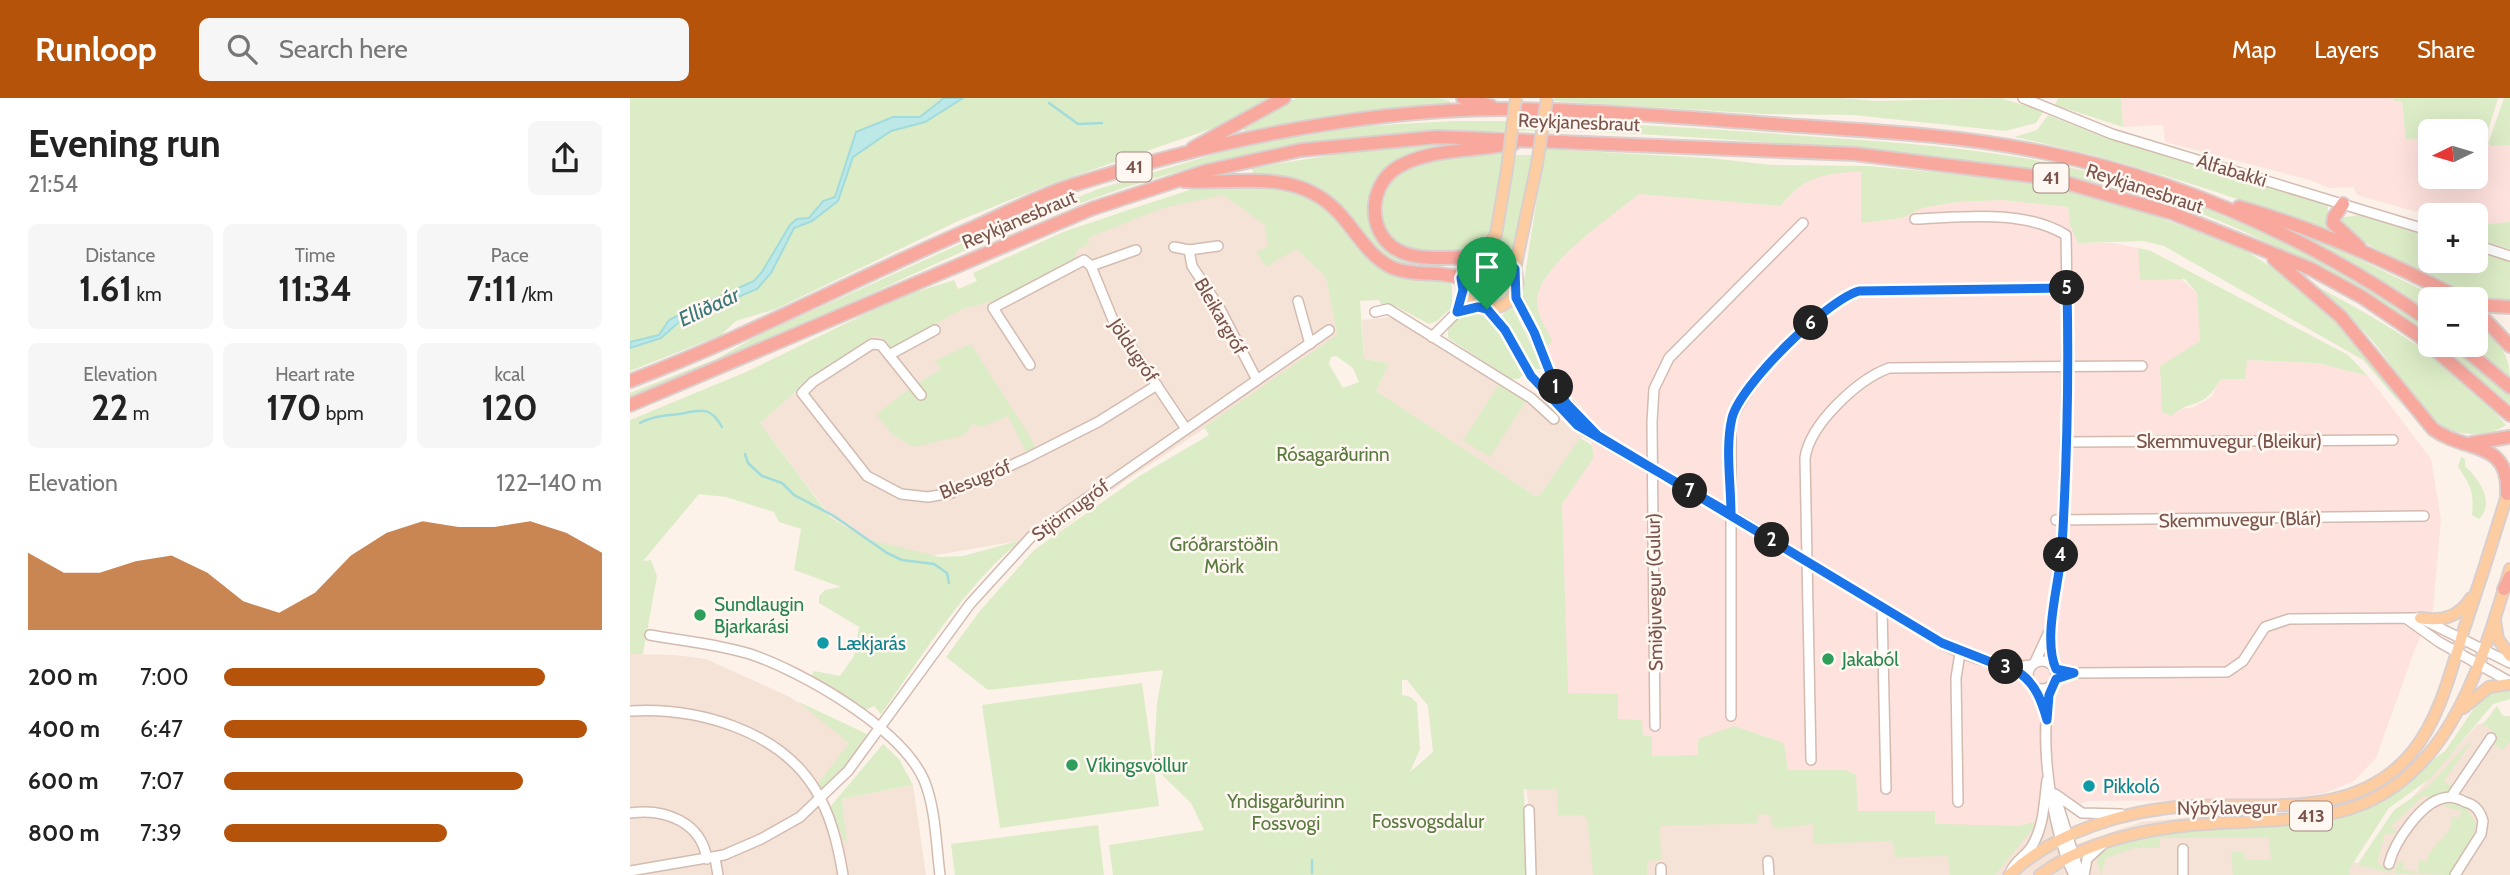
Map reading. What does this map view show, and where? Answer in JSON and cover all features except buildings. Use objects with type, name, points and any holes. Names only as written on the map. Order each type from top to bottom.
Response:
[{"type":"highway","points":[[1188,152],[1207,138],[1251,118],[1284,98]]},
{"type":"highway","points":[[1463,98],[1502,109]]},
{"type":"highway","name":"Reykjanesbraut","points":[[630,381],[710,350],[864,275],[1067,186],[1188,152],[1293,128],[1348,120],[1502,109],[1657,116],[1941,136],[2042,152],[2197,195],[2300,242],[2418,315]]},
{"type":"highway","name":"Reykjanesbraut","points":[[630,405],[1091,209],[1176,180],[1206,171],[1340,144],[1437,137],[1855,154],[2049,178],[2172,213],[2269,254],[2311,268],[2362,297],[2418,335],[2510,415]]},
{"type":"highway","points":[[1479,255],[1427,257],[1396,250],[1384,237],[1375,218],[1374,201],[1380,183],[1392,171],[1417,159],[1530,139]]},
{"type":"highway","points":[[1176,180],[1260,179],[1298,187],[1329,203],[1370,250],[1390,266],[1410,273],[1446,272],[1462,284]]},
{"type":"highway","points":[[2197,195],[2272,216],[2370,255],[2436,287]]},
{"type":"highway","points":[[2343,204],[2333,217],[2333,223],[2370,255]]},
{"type":"highway","points":[[2269,254],[2341,317],[2433,429],[2461,442],[2483,448],[2500,461],[2508,478],[2509,489]]},
{"type":"highway","points":[[2488,308],[2510,307]]},
{"type":"highway","points":[[2488,321],[2510,346]]},
{"type":"highway","points":[[2474,357],[2510,387]]},
{"type":"highway","points":[[2461,442],[2507,438]]},
{"type":"main road","points":[[1516,98],[1496,234],[1479,255],[1462,284],[1483,308],[1504,305],[1515,292],[1515,269],[1538,164],[1547,98]]},
{"type":"main road","points":[[1479,255],[1502,256],[1515,269]]},
{"type":"main road","name":"Nýbýlavegur","points":[[2010,874],[2064,838],[2134,814],[2191,806],[2295,806],[2331,801],[2359,791],[2388,775],[2412,752],[2441,699],[2509,489]]},
{"type":"main road","name":"Nýbýlavegur","points":[[2040,875],[2070,857],[2142,831],[2295,819],[2340,811],[2374,798],[2430,756],[2457,716],[2479,664],[2510,569]]},
{"type":"main road","points":[[2420,618],[2435,621],[2456,615],[2467,605],[2478,586]]},
{"type":"main road","points":[[2495,614],[2498,639],[2510,656]]},
{"type":"main road","points":[[2457,716],[2470,700],[2489,687],[2510,683]]},
{"type":"street","name":"Álfabakki","points":[[2023,98],[2036,100],[2091,127],[2418,227]]},
{"type":"street","points":[[1915,219],[1973,217],[2048,224],[2066,235],[2065,442],[2050,643],[2055,674],[2047,720],[2054,822],[2064,838]]},
{"type":"street","name":"Smiðjuvegur (Gulur)","points":[[1656,726],[1653,398],[1664,365],[1803,223]]},
{"type":"street","name":"Bleikargróf","points":[[1174,247],[1189,250],[1218,246]]},
{"type":"street","points":[[2488,249],[2510,256]]},
{"type":"street","points":[[1030,365],[993,308],[1084,260],[1091,266],[1136,250]]},
{"type":"street","name":"Bleikargróf","points":[[1189,250],[1192,266],[1219,307],[1257,380]]},
{"type":"street","name":"Jöldugróf","points":[[1091,266],[1113,320],[1186,429]]},
{"type":"street","points":[[1432,337],[1457,312],[1462,284]]},
{"type":"street","points":[[1731,716],[1731,425],[1738,402],[1792,342],[1840,298],[1859,291],[2067,288]]},
{"type":"street","points":[[1515,292],[1560,394],[1597,435]]},
{"type":"street","points":[[1298,301],[1310,344]]},
{"type":"street","points":[[1457,312],[1483,308],[1505,330],[1537,383],[1577,425],[1731,514],[1806,562],[1960,653],[2000,664],[2043,689],[2055,674],[2227,671],[2243,661],[2265,627],[2278,620],[2420,618],[2510,663]]},
{"type":"street","points":[[1375,312],[1388,309],[1531,398],[1554,419]]},
{"type":"street","points":[[921,395],[889,355],[935,330]]},
{"type":"street","name":"Stjörnugróf","points":[[630,871],[711,859],[776,832],[820,799],[848,771],[970,604],[1017,551],[1048,523],[1329,330]]},
{"type":"street","name":"Blesugróf","points":[[889,355],[881,345],[865,346],[802,393],[867,476],[887,489],[913,497],[951,493],[989,476],[1098,422],[1157,385]]},
{"type":"street","points":[[1811,760],[1806,562],[1808,445],[1817,427],[1861,383],[1889,369],[2142,366]]},
{"type":"street","name":"Skemmuvegur (Bleikur)","points":[[2065,442],[2393,440]]},
{"type":"street","name":"Skemmuvegur (Blár)","points":[[2059,520],[2424,516]]},
{"type":"street","points":[[1882,608],[1886,789]]},
{"type":"street","points":[[2405,618],[2510,683]]},
{"type":"street","points":[[2047,720],[2031,682],[2034,664],[2053,623]]},
{"type":"street","points":[[650,635],[752,655],[834,696],[880,728],[909,755],[925,783],[940,875]]},
{"type":"street","points":[[1958,802],[1956,678],[1960,653]]},
{"type":"street","points":[[2000,664],[2034,664],[2047,661],[2055,674]]},
{"type":"street","points":[[630,710],[674,711],[738,728],[788,760],[814,787],[820,799],[835,836],[843,875]]},
{"type":"street","points":[[2451,797],[2491,737]]},
{"type":"street","points":[[2010,874],[2015,862],[2031,848],[2041,827],[2049,765]]},
{"type":"street","points":[[2051,783],[2074,875]]},
{"type":"street","points":[[2055,794],[2082,813],[2134,814]]},
{"type":"street","points":[[2389,864],[2393,849],[2406,827],[2438,800],[2451,797],[2473,805],[2483,821],[2481,834],[2455,875]]},
{"type":"street","points":[[1529,810],[1531,875]]},
{"type":"street","points":[[630,813],[660,813],[689,825],[701,838],[718,875]]},
{"type":"street","points":[[2082,875],[2088,857],[2104,844]]},
{"type":"street","points":[[2183,849],[2183,875]]},
{"type":"street","points":[[2070,857],[2082,875]]},
{"type":"street","points":[[1768,861],[1769,875]]},
{"type":"shaded area","points":[[2121,98],[2394,98],[2394,101],[2402,101],[2406,139],[2418,139],[2418,189],[2488,189],[2488,146],[2510,145],[2510,222],[2488,224],[2488,203],[2418,203],[2418,212],[2357,195],[2354,187],[2329,188],[2310,180],[2165,142],[2163,125],[2123,127]]},
{"type":"shaded area","points":[[1862,170],[1861,222],[1903,218],[1922,208],[1958,202],[2002,200],[2068,207],[2070,225],[2078,243],[2114,243],[2151,251],[2197,293],[2199,309],[2200,341],[2160,377],[2163,412],[2194,407],[2211,397],[2221,379],[2247,360],[2317,363],[2368,376],[2431,459],[2441,519],[2433,610],[2415,649],[2376,758],[2354,781],[2325,793],[2282,800],[2088,801],[2019,826],[1935,824],[1934,811],[1858,811],[1846,770],[1788,770],[1698,755],[1652,756],[1643,736],[1567,693],[1562,504],[1594,456],[1586,412],[1562,385],[1526,297],[1550,186],[1780,206],[1794,190],[1813,176]]},
{"type":"shaded area","points":[[1220,188],[1279,233],[1326,277],[1338,340],[1125,481],[1054,535],[930,556],[867,539],[832,518],[760,423],[800,388],[874,335],[1135,214]]},
{"type":"shaded area","points":[[1392,317],[1421,328],[1583,434],[1541,495],[1535,496],[1376,391],[1389,363],[1364,359],[1362,320]]},
{"type":"shaded area","points":[[630,654],[706,659],[790,697],[821,718],[850,743],[819,782],[847,841],[842,799],[913,785],[926,875],[630,875]]},
{"type":"shaded area","points":[[2500,716],[2510,716],[2510,875],[1531,875],[1529,810],[1523,761],[1698,755],[2019,826],[2056,813],[2068,847],[2141,822],[2210,815],[2269,813],[2273,856],[2373,864],[2384,829],[2477,725]]},
{"type":"green space","points":[[630,98],[1271,98],[1241,117],[1208,130],[1045,186],[958,221],[776,309],[736,321],[721,335],[630,371]]},
{"type":"green space","points":[[1296,98],[1439,98],[1450,101],[1450,107],[1330,116],[1245,131],[1243,126]]},
{"type":"green space","points":[[1555,98],[1839,98],[1876,101],[2000,98],[2044,111],[2036,123],[2005,131],[1853,115],[1764,114],[1554,101]]},
{"type":"green space","points":[[2058,98],[2121,98],[2123,127],[2055,105]]},
{"type":"green space","points":[[2394,98],[2498,98],[2488,131],[2488,119],[2418,119],[2418,139],[2406,139],[2402,101],[2394,101]]},
{"type":"green space","points":[[2504,98],[2510,98],[2510,145],[2488,144]]},
{"type":"green space","points":[[2048,115],[2104,137],[2324,203],[2328,206],[2327,224],[2332,233],[2175,179],[2014,137],[2037,130]]},
{"type":"green space","points":[[1453,121],[1623,124],[1941,147],[2029,159],[2137,185],[2239,222],[2289,245],[2385,298],[2418,320],[2418,331],[2343,284],[2253,236],[2188,209],[2090,181],[1990,163],[1838,148],[1632,134],[1478,131],[1325,142],[1249,155],[1173,173],[1103,195],[966,250],[698,372],[630,399],[630,393],[716,359],[763,333],[958,245],[1101,188],[1249,144],[1364,126]]},
{"type":"green space","points":[[1451,144],[1451,148],[1382,172],[1373,187],[1369,202],[1370,228],[1386,249],[1416,263],[1415,267],[1390,258],[1380,250],[1325,193],[1296,180],[1253,173],[1252,168],[1362,150]]},
{"type":"green space","points":[[1545,149],[1709,158],[1772,165],[1870,166],[2007,179],[2069,191],[2146,213],[2240,247],[2287,277],[2327,311],[2366,353],[2403,407],[2363,360],[2164,246],[2143,241],[2078,243],[2070,225],[2068,207],[2002,200],[1958,202],[1922,208],[1903,218],[1861,223],[1861,171],[1816,178],[1790,195],[1780,206],[1639,194],[1595,228],[1549,273],[1540,288],[1537,302],[1540,318],[1553,342],[1546,346],[1537,323],[1521,299]]},
{"type":"green space","points":[[1503,151],[1493,229],[1485,244],[1442,253],[1428,252],[1401,244],[1380,225],[1381,190],[1403,168],[1433,159]]},
{"type":"green space","points":[[1516,155],[1534,155],[1514,250],[1499,245]]},
{"type":"green space","points":[[1249,183],[1308,198],[1328,212],[1362,253],[1380,269],[1398,276],[1435,279],[1452,285],[1452,307],[1437,321],[1429,324],[1397,307],[1381,304],[1379,300],[1360,301],[1364,359],[1389,363],[1376,391],[1535,496],[1541,494],[1580,438],[1592,445],[1594,457],[1562,504],[1568,693],[1618,694],[1618,719],[1642,720],[1643,735],[1652,737],[1652,756],[1698,755],[1698,739],[1734,726],[1784,743],[1788,770],[1846,770],[1856,775],[1858,811],[1935,811],[1935,824],[2019,826],[2034,822],[2033,828],[1995,875],[1950,875],[1948,856],[1895,857],[1893,841],[1813,844],[1813,824],[1777,829],[1771,825],[1771,815],[1758,814],[1758,823],[1660,826],[1661,860],[1647,861],[1647,875],[1593,875],[1587,818],[1581,815],[1558,815],[1557,789],[1524,789],[1526,875],[1113,875],[1109,845],[1204,830],[1191,803],[1163,776],[1154,755],[1157,703],[1163,670],[988,690],[946,657],[979,612],[1034,550],[1141,475],[1209,435],[1204,427],[1337,335],[1326,277],[1296,249],[1266,267],[1256,251],[1268,247],[1265,225],[1223,195],[1163,208],[1088,238],[1089,244],[1078,249],[1073,261],[1003,298],[962,309],[897,346],[889,347],[881,337],[874,336],[800,388],[760,423],[831,518],[867,539],[939,557],[963,556],[1022,540],[983,576],[965,598],[881,714],[874,706],[866,710],[812,675],[814,671],[840,676],[854,656],[859,627],[819,603],[819,596],[825,590],[841,587],[794,570],[801,529],[779,522],[774,512],[726,497],[699,494],[643,561],[651,560],[657,576],[643,654],[630,654],[630,420],[746,372],[900,297],[954,280],[958,289],[977,281],[973,273],[1063,232],[1202,186]],"holes":[[[1336,356],[1353,368],[1359,382],[1343,388],[1329,364],[1331,357]],[[1402,680],[1407,680],[1428,706],[1433,752],[1410,772],[1420,749],[1417,703],[1411,697],[1402,695]]]},
{"type":"green space","points":[[2358,215],[2418,233],[2418,271],[2339,226],[2339,218]]},
{"type":"green space","points":[[2510,222],[2510,249],[2488,243],[2488,224]]},
{"type":"green space","points":[[2303,232],[2418,288],[2418,306],[2391,287],[2301,237]]},
{"type":"green space","points":[[2138,248],[2151,251],[2348,355],[2368,376],[2317,363],[2247,360],[2245,379],[2221,379],[2203,400],[2171,416],[2162,412],[2160,366],[2200,341],[2197,293],[2185,279],[2140,280]]},
{"type":"green space","points":[[2488,254],[2510,260],[2510,301],[2488,299],[2488,287],[2454,287],[2422,273],[2488,273]]},
{"type":"green space","points":[[1489,258],[1504,265],[1511,280],[1504,295],[1489,302],[1474,295],[1467,280],[1474,265]]},
{"type":"green space","points":[[2316,286],[2418,346],[2418,357],[2433,357],[2442,364],[2465,382],[2506,425],[2485,433],[2468,434],[2451,430],[2435,421],[2379,348]]},
{"type":"green space","points":[[1512,306],[1543,369],[1535,369],[1502,315]]},
{"type":"green space","points":[[1473,311],[1491,321],[1498,329],[1526,373],[1518,379],[1510,379],[1448,338],[1448,328],[1463,313]]},
{"type":"green space","points":[[2488,333],[2504,353],[2510,378],[2484,357],[2488,357]]},
{"type":"green space","points":[[971,344],[1035,447],[1026,452],[1008,416],[982,427],[973,424],[964,435],[914,447],[893,435],[876,415],[941,369],[934,361]]},
{"type":"green space","points":[[2454,357],[2467,357],[2510,394],[2510,404]]},
{"type":"green space","points":[[1499,384],[1526,401],[1490,457],[1463,440]]},
{"type":"green space","points":[[2461,457],[2465,459],[2465,466],[2483,491],[2486,505],[2479,519],[2472,515],[2471,489],[2458,466]]},
{"type":"green space","name":"Víkingsvöllur","points":[[1142,683],[1159,806],[1000,828],[982,705]]},
{"type":"green space","points":[[2510,688],[2510,699],[2493,704],[2432,777],[2389,808],[2350,868],[2349,875],[2233,875],[2231,852],[2244,852],[2245,860],[2271,860],[2269,837],[2159,838],[2160,848],[2135,848],[2106,858],[2101,875],[2096,855],[2101,849],[2148,835],[2213,828],[2272,827],[2319,821],[2371,805],[2445,751],[2485,692]]},
{"type":"green space","points":[[797,701],[869,735],[843,769],[824,788],[820,787],[819,782],[849,743]]},
{"type":"green space","points":[[2497,706],[2503,716],[2510,717],[2510,741],[2503,750],[2493,744],[2498,737],[2486,725],[2480,728]]},
{"type":"green space","points":[[2469,742],[2471,743],[2444,781],[2452,787],[2449,795],[2430,799],[2424,795],[2391,826],[2395,834],[2385,833],[2377,864],[2393,868],[2392,873],[2357,865],[2394,810],[2428,787]]},
{"type":"green space","points":[[883,744],[899,759],[913,785],[842,799],[847,841],[844,841],[830,807]]},
{"type":"green space","points":[[2446,802],[2466,808],[2476,823],[2473,837],[2449,875],[2395,873],[2398,861],[2404,862],[2403,869],[2418,873],[2419,860],[2427,862],[2429,853],[2450,829],[2452,816],[2460,818],[2461,811],[2445,807]]},
{"type":"green space","points":[[1098,825],[1104,875],[955,875],[951,844]]},
{"type":"water","name":"Elliðaár","points":[[944,98],[963,98],[925,122],[891,131],[853,157],[838,201],[812,221],[794,228],[771,273],[757,289],[679,322],[661,338],[630,348],[630,342],[659,335],[669,320],[754,281],[790,225],[797,219],[809,218],[823,201],[835,197],[856,132],[893,117],[920,117]]},
{"type":"waterway","points":[[1049,103],[1078,124],[1102,123]]},
{"type":"waterway","points":[[640,423],[659,417],[703,411],[713,415],[722,427]]},
{"type":"waterway","points":[[745,454],[748,463],[762,476],[782,483],[794,495],[834,516],[887,553],[902,560],[934,564],[947,573],[949,583]]},
{"type":"waterway","points":[[1312,860],[1312,873]]},
{"type":"place","name":"Sundlaugin Bjarkarási","points":[[700,615]]},
{"type":"place","name":"Lækjarás","points":[[823,643]]},
{"type":"place","name":"Jakaból","points":[[1828,659]]},
{"type":"place","name":"Víkingsvöllur","points":[[1072,765]]},
{"type":"place","name":"Pikkoló","points":[[2089,786]]},
{"type":"route","points":[[1487,309],[1467,308],[1457,312],[1463,290],[1461,278],[1464,270],[1474,257],[1484,253],[1502,256],[1512,264],[1517,275],[1517,303],[1534,332],[1549,373],[1567,404],[1597,435],[1731,514],[1914,628],[1960,653],[2018,671],[2029,679],[2047,720],[2049,695],[2056,679],[2074,673],[2056,669],[2050,643],[2060,572],[2063,520],[2067,288],[1859,291],[1840,298],[1792,342],[1738,402],[1731,425],[1731,514],[1577,425],[1531,376],[1505,330],[1487,309]]},
{"type":"park label","name":"Rósagarðurinn","points":[[1333,454]]},
{"type":"park label","name":"Gróðrarstöðin Mörk","points":[[1224,555]]},
{"type":"park label","name":"Yndisgarðurinn Fossvogi","points":[[1286,812]]},
{"type":"park label","name":"Fossvogsdalur","points":[[1428,821]]}]
